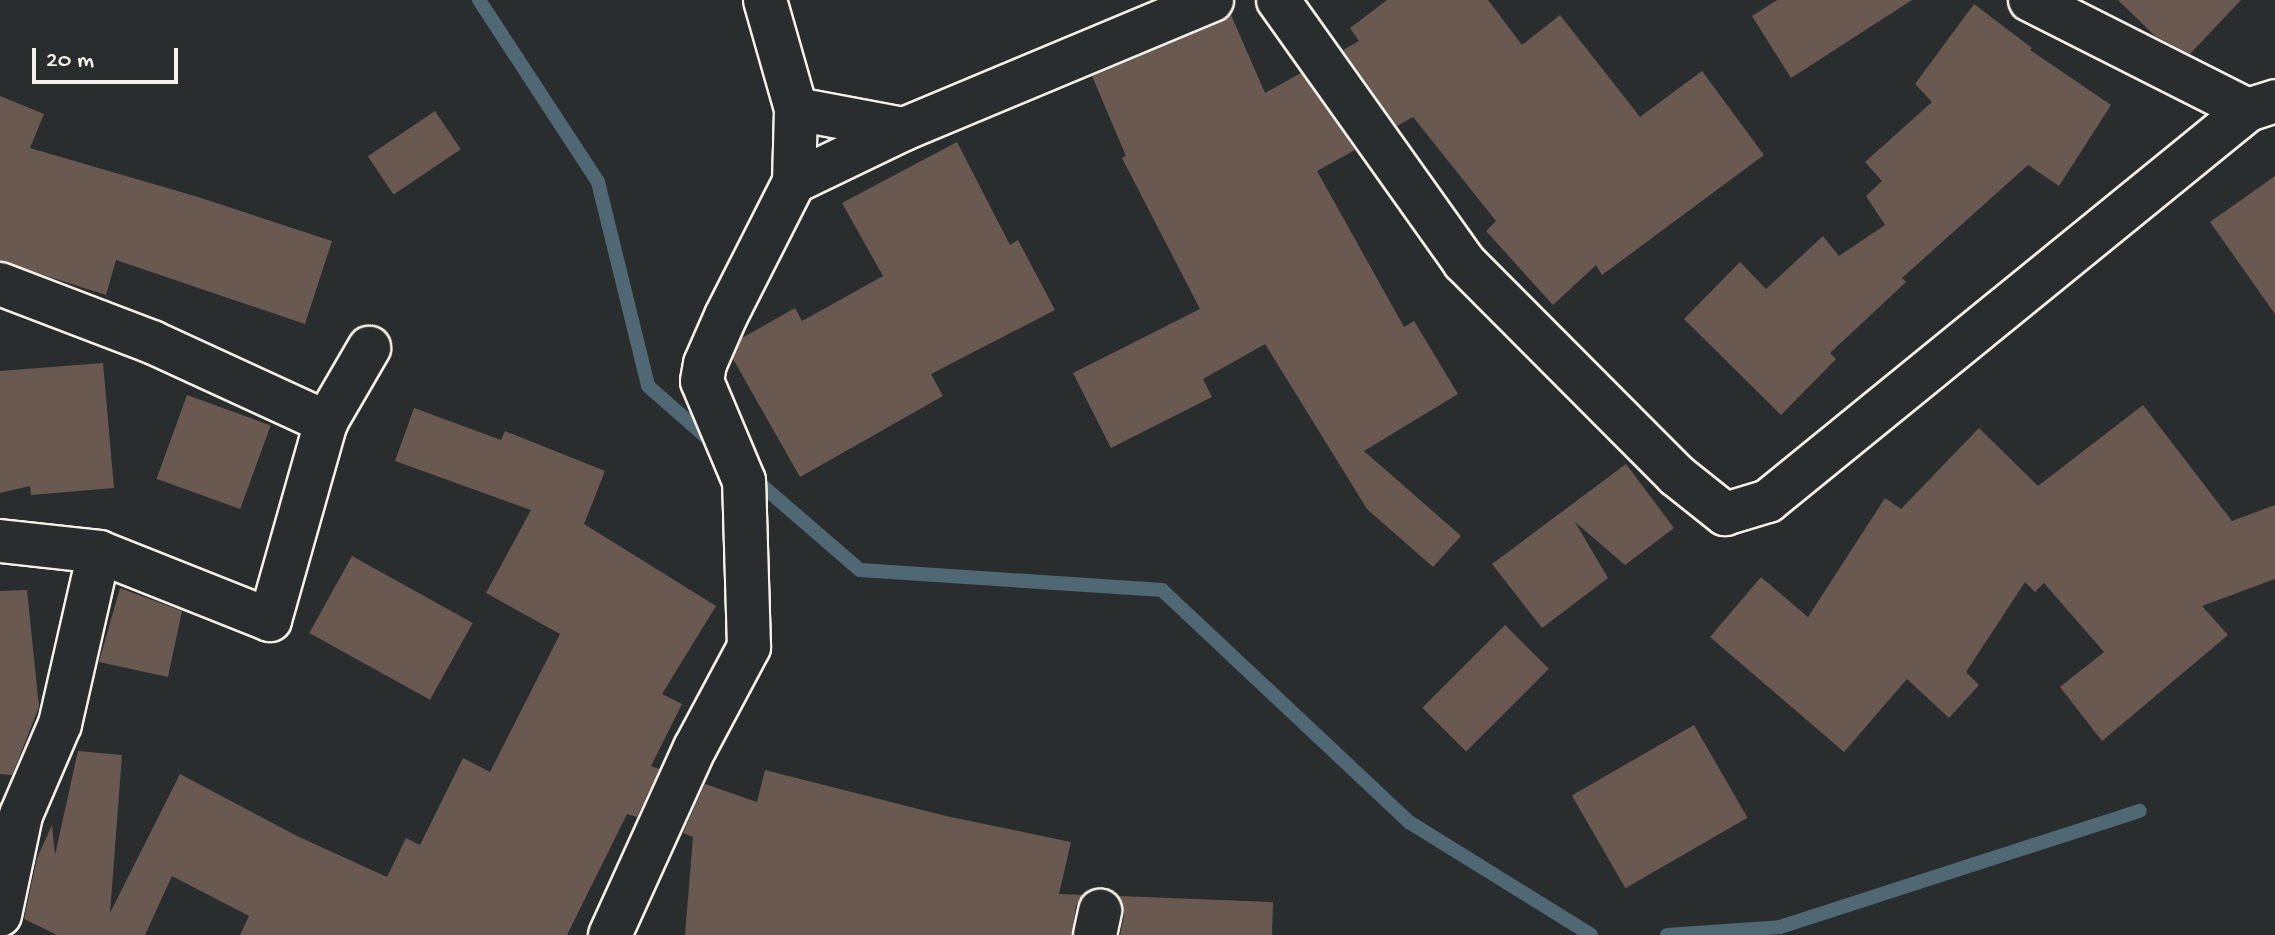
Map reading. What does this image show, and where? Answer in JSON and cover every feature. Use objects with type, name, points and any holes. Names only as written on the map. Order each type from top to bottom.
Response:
[{"type":"street","points":[[610,935],[695,748],[749,647],[744,481],[702,381],[705,364],[726,316],[794,182],[796,109],[765,0]]},
{"type":"street","points":[[794,182],[904,129],[1212,0]]},
{"type":"street","points":[[1278,0],[1464,262],[1676,475],[1725,514],[1768,501],[2262,106],[2030,0]]},
{"type":"street","points":[[796,109],[904,129]]},
{"type":"street","points":[[0,284],[152,342],[326,422]]},
{"type":"street","points":[[0,541],[99,552],[270,620],[326,422],[369,348]]},
{"type":"street","points":[[0,915],[21,815],[60,724],[99,552]]},
{"type":"building","points":[[1387,0],[1488,0],[1522,45],[1560,15],[1640,117],[1702,71],[1764,155],[1602,275],[1596,265],[1553,305],[1486,231],[1496,221],[1413,117],[1397,126],[1343,50],[1359,41],[1350,28]]},
{"type":"building","points":[[1777,0],[1912,0],[1791,78],[1752,16]]},
{"type":"building","points":[[2118,0],[2241,0],[2190,54],[2155,36]]},
{"type":"building","points":[[1974,4],[2032,48],[2030,50],[2111,105],[2059,186],[2028,165],[1902,278],[1906,282],[1830,353],[1836,359],[1781,415],[1684,319],[1740,262],[1766,289],[1823,236],[1839,256],[1885,225],[1866,196],[1882,181],[1865,162],[1932,102],[1915,84]]},
{"type":"building","points":[[1231,15],[1265,93],[1301,73],[1355,150],[1317,171],[1404,327],[1414,321],[1458,394],[1364,451],[1461,536],[1433,567],[1367,509],[1265,344],[1203,379],[1212,397],[1111,448],[1073,373],[1200,309],[1122,158],[1126,156],[1092,76]]},
{"type":"building","points":[[0,96],[44,114],[30,148],[198,197],[332,241],[305,324],[116,260],[106,295],[0,261]]},
{"type":"building","points":[[435,111],[461,149],[394,194],[368,156]]},
{"type":"building","points":[[957,142],[1010,245],[1018,240],[1055,310],[931,374],[943,396],[800,477],[733,359],[742,338],[795,308],[802,321],[883,276],[842,203]]},
{"type":"building","points":[[2275,176],[2275,314],[2210,222]]},
{"type":"building","points":[[103,363],[114,488],[31,495],[30,486],[0,493],[0,371]]},
{"type":"building","points":[[187,395],[271,425],[240,509],[157,479]]},
{"type":"building","points":[[2143,405],[2232,521],[2275,505],[2275,579],[2202,606],[2228,635],[2102,741],[2060,687],[2104,652],[2044,583],[2035,592],[2025,582],[1966,672],[1979,685],[1949,718],[1907,679],[1844,752],[1710,637],[1761,577],[1808,617],[1885,498],[1901,509],[1979,428],[2038,486]]},
{"type":"building","points":[[414,408],[501,440],[505,431],[605,471],[584,524],[716,606],[662,694],[682,704],[651,766],[659,769],[637,817],[627,814],[567,935],[240,935],[249,916],[172,876],[145,935],[57,935],[24,919],[37,858],[52,825],[55,855],[78,751],[122,755],[110,913],[180,774],[297,836],[387,877],[406,838],[420,845],[463,758],[490,772],[560,634],[486,593],[531,510],[395,461]]},
{"type":"building","points":[[1626,464],[1674,528],[1625,565],[1575,522],[1608,578],[1542,628],[1492,564]]},
{"type":"building","points":[[352,556],[473,623],[430,700],[309,633]]},
{"type":"building","points":[[120,588],[182,611],[168,677],[99,662]]},
{"type":"building","points":[[27,590],[39,707],[12,775],[0,774],[0,591]]},
{"type":"building","points":[[1505,625],[1549,669],[1466,752],[1422,708]]},
{"type":"building","points":[[1694,725],[1748,818],[1625,888],[1572,796]]},
{"type":"building","points":[[765,770],[946,816],[1071,842],[1059,894],[1083,895],[1076,906],[1072,935],[685,935],[693,837],[683,833],[705,784],[757,802]]},
{"type":"building","points":[[1118,896],[1273,902],[1272,935],[1120,935],[1124,915]]},
{"type":"waterway","points":[[479,0],[598,182],[648,386],[714,444]]},
{"type":"waterway","points":[[751,476],[860,570],[1162,590],[1409,822],[1591,935]]},
{"type":"waterway","points":[[1667,935],[1780,927],[2140,811]]}]
